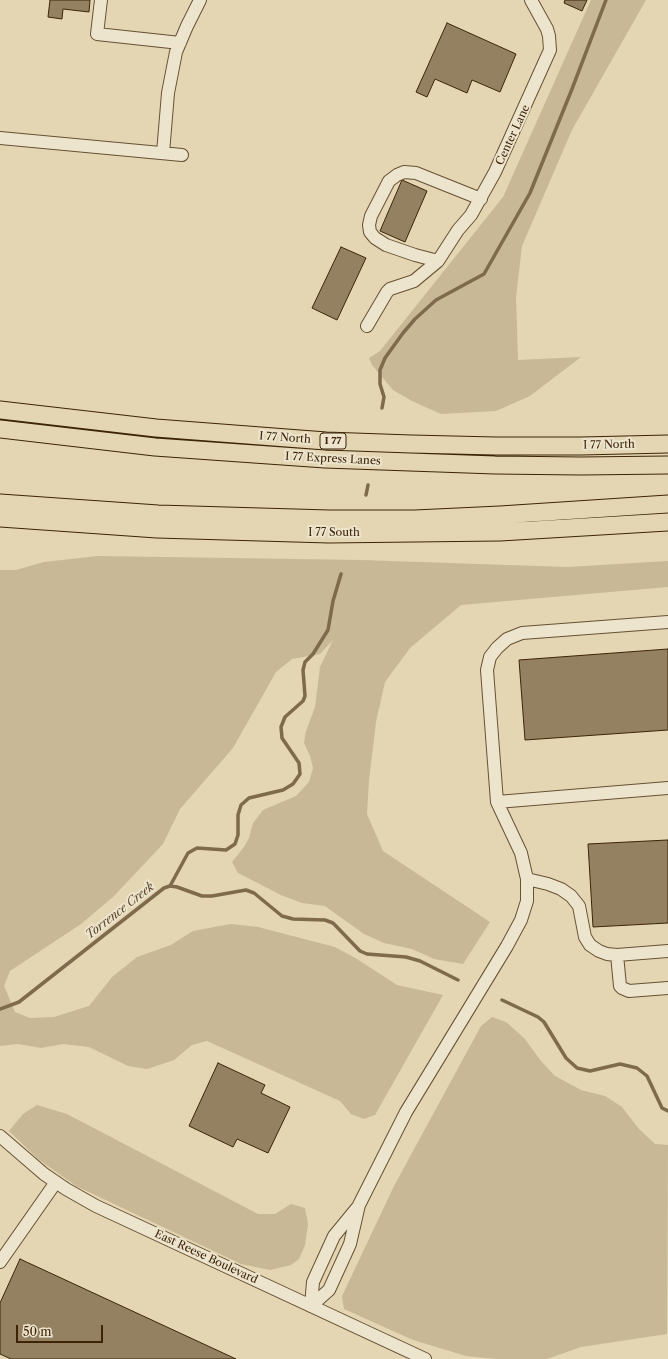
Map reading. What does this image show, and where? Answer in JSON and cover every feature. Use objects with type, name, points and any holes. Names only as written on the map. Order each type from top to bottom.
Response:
[{"type":"highway","name":"I 77 North","points":[[0,410],[156,428],[334,441],[495,446],[668,444]]},
{"type":"highway","name":"I 77 Express Lanes","points":[[0,429],[155,447],[325,459],[495,465],[668,465]]},
{"type":"highway","points":[[0,502],[158,514],[329,519],[500,516],[668,504]]},
{"type":"highway","name":"I 77 South","points":[[0,518],[157,529],[329,534],[500,532],[668,522]]},
{"type":"street","points":[[101,0],[97,34],[180,43]]},
{"type":"street","points":[[163,153],[168,93],[176,52],[200,0]]},
{"type":"street","name":"Center Lane","points":[[366,326],[390,289],[414,281],[438,261],[481,199],[508,146],[550,50],[547,29],[531,0]]},
{"type":"street","points":[[0,138],[182,155]]},
{"type":"street","points":[[438,261],[386,245],[375,238],[370,232],[369,225],[371,216],[389,181],[397,174],[404,172],[416,173],[481,199]]},
{"type":"street","points":[[311,1306],[313,1282],[334,1236],[359,1205],[406,1112],[521,920],[527,901],[527,879],[521,853],[497,802],[487,670],[490,657],[507,639],[522,633],[668,622]]},
{"type":"street","points":[[497,802],[668,788]]},
{"type":"street","points":[[527,879],[548,884],[561,889],[572,896],[579,906],[585,937],[590,945],[599,951],[617,955],[668,951]]},
{"type":"street","points":[[617,955],[620,986],[622,988],[629,991],[668,988]]},
{"type":"street","name":"East Reese Boulevard","points":[[0,1136],[44,1174],[66,1190],[96,1206],[425,1359]]},
{"type":"street","points":[[0,1262],[56,1182]]},
{"type":"street","points":[[311,1306],[328,1290],[350,1244],[359,1205]]},
{"type":"shaded area","points":[[591,0],[646,0],[572,130],[522,246],[516,297],[518,360],[581,357],[530,396],[496,411],[441,414],[412,401],[393,390],[372,365],[369,358],[380,351],[503,197]]},
{"type":"shaded area","points":[[98,556],[361,560],[567,567],[668,561],[668,587],[461,605],[410,648],[385,682],[376,722],[369,780],[367,814],[383,851],[490,922],[463,964],[434,959],[412,949],[384,943],[364,934],[325,906],[302,903],[281,895],[238,873],[232,862],[244,847],[249,838],[253,823],[263,810],[296,796],[309,782],[313,768],[310,756],[304,743],[306,731],[315,707],[320,667],[333,640],[320,654],[292,659],[276,672],[233,748],[180,809],[163,844],[113,897],[81,924],[10,971],[4,986],[15,1012],[30,1018],[54,1017],[89,1006],[112,977],[137,957],[171,945],[193,931],[231,924],[258,927],[335,947],[357,959],[397,985],[443,995],[375,1115],[364,1119],[351,1114],[340,1101],[207,1041],[192,1045],[174,1060],[147,1069],[128,1066],[89,1047],[63,1044],[41,1048],[18,1044],[0,1046],[0,570],[16,570],[44,562]]},
{"type":"shaded area","points":[[492,1017],[506,1022],[525,1039],[541,1061],[555,1076],[581,1090],[605,1096],[622,1107],[639,1129],[655,1144],[668,1145],[667,1334],[581,1347],[547,1359],[497,1359],[466,1356],[413,1340],[344,1309],[342,1296],[394,1186],[481,1026]]},
{"type":"shaded area","points":[[37,1105],[67,1114],[258,1214],[275,1214],[291,1204],[305,1208],[308,1224],[305,1245],[299,1259],[291,1265],[270,1270],[241,1264],[76,1186],[38,1159],[9,1131],[23,1114]]},
{"type":"building","points":[[50,0],[90,0],[89,12],[63,9],[62,19],[48,17]]},
{"type":"building","points":[[565,0],[587,0],[582,11],[564,3]]},
{"type":"building","points":[[447,23],[516,54],[500,92],[472,80],[467,93],[435,79],[427,97],[416,92]]},
{"type":"building","points":[[402,180],[427,191],[405,242],[380,231]]},
{"type":"building","points":[[341,247],[366,258],[337,320],[312,308]]},
{"type":"building","points":[[668,649],[668,730],[525,740],[519,660]]},
{"type":"building","points":[[668,840],[668,923],[593,927],[588,844]]},
{"type":"building","points":[[218,1063],[265,1085],[261,1093],[290,1107],[268,1153],[237,1139],[233,1147],[189,1126]]},
{"type":"building","points":[[20,1259],[236,1359],[11,1359],[0,1354],[0,1303]]},
{"type":"waterway","points":[[382,408],[384,397],[380,384],[380,370],[385,358],[415,319],[436,300],[484,274],[530,193],[606,0]]},
{"type":"waterway","points":[[366,495],[368,485]]},
{"type":"waterway","points":[[170,886],[188,853],[197,848],[226,850],[235,844],[238,835],[238,815],[241,805],[249,798],[283,790],[293,784],[300,774],[299,763],[282,738],[281,727],[285,717],[303,701],[305,696],[303,670],[305,662],[313,654],[328,630],[333,601],[341,574]]},
{"type":"waterway","name":"Torrence Creek","points":[[0,1009],[19,1002],[164,888],[170,886],[202,896],[212,896],[246,890],[254,893],[282,916],[293,919],[325,920],[333,923],[360,951],[367,954],[406,957],[420,961],[458,980]]},
{"type":"waterway","name":"Torrence Creek","points":[[502,1000],[538,1017],[544,1022],[566,1058],[577,1068],[590,1071],[620,1064],[637,1068],[647,1076],[662,1108],[668,1111]]}]
